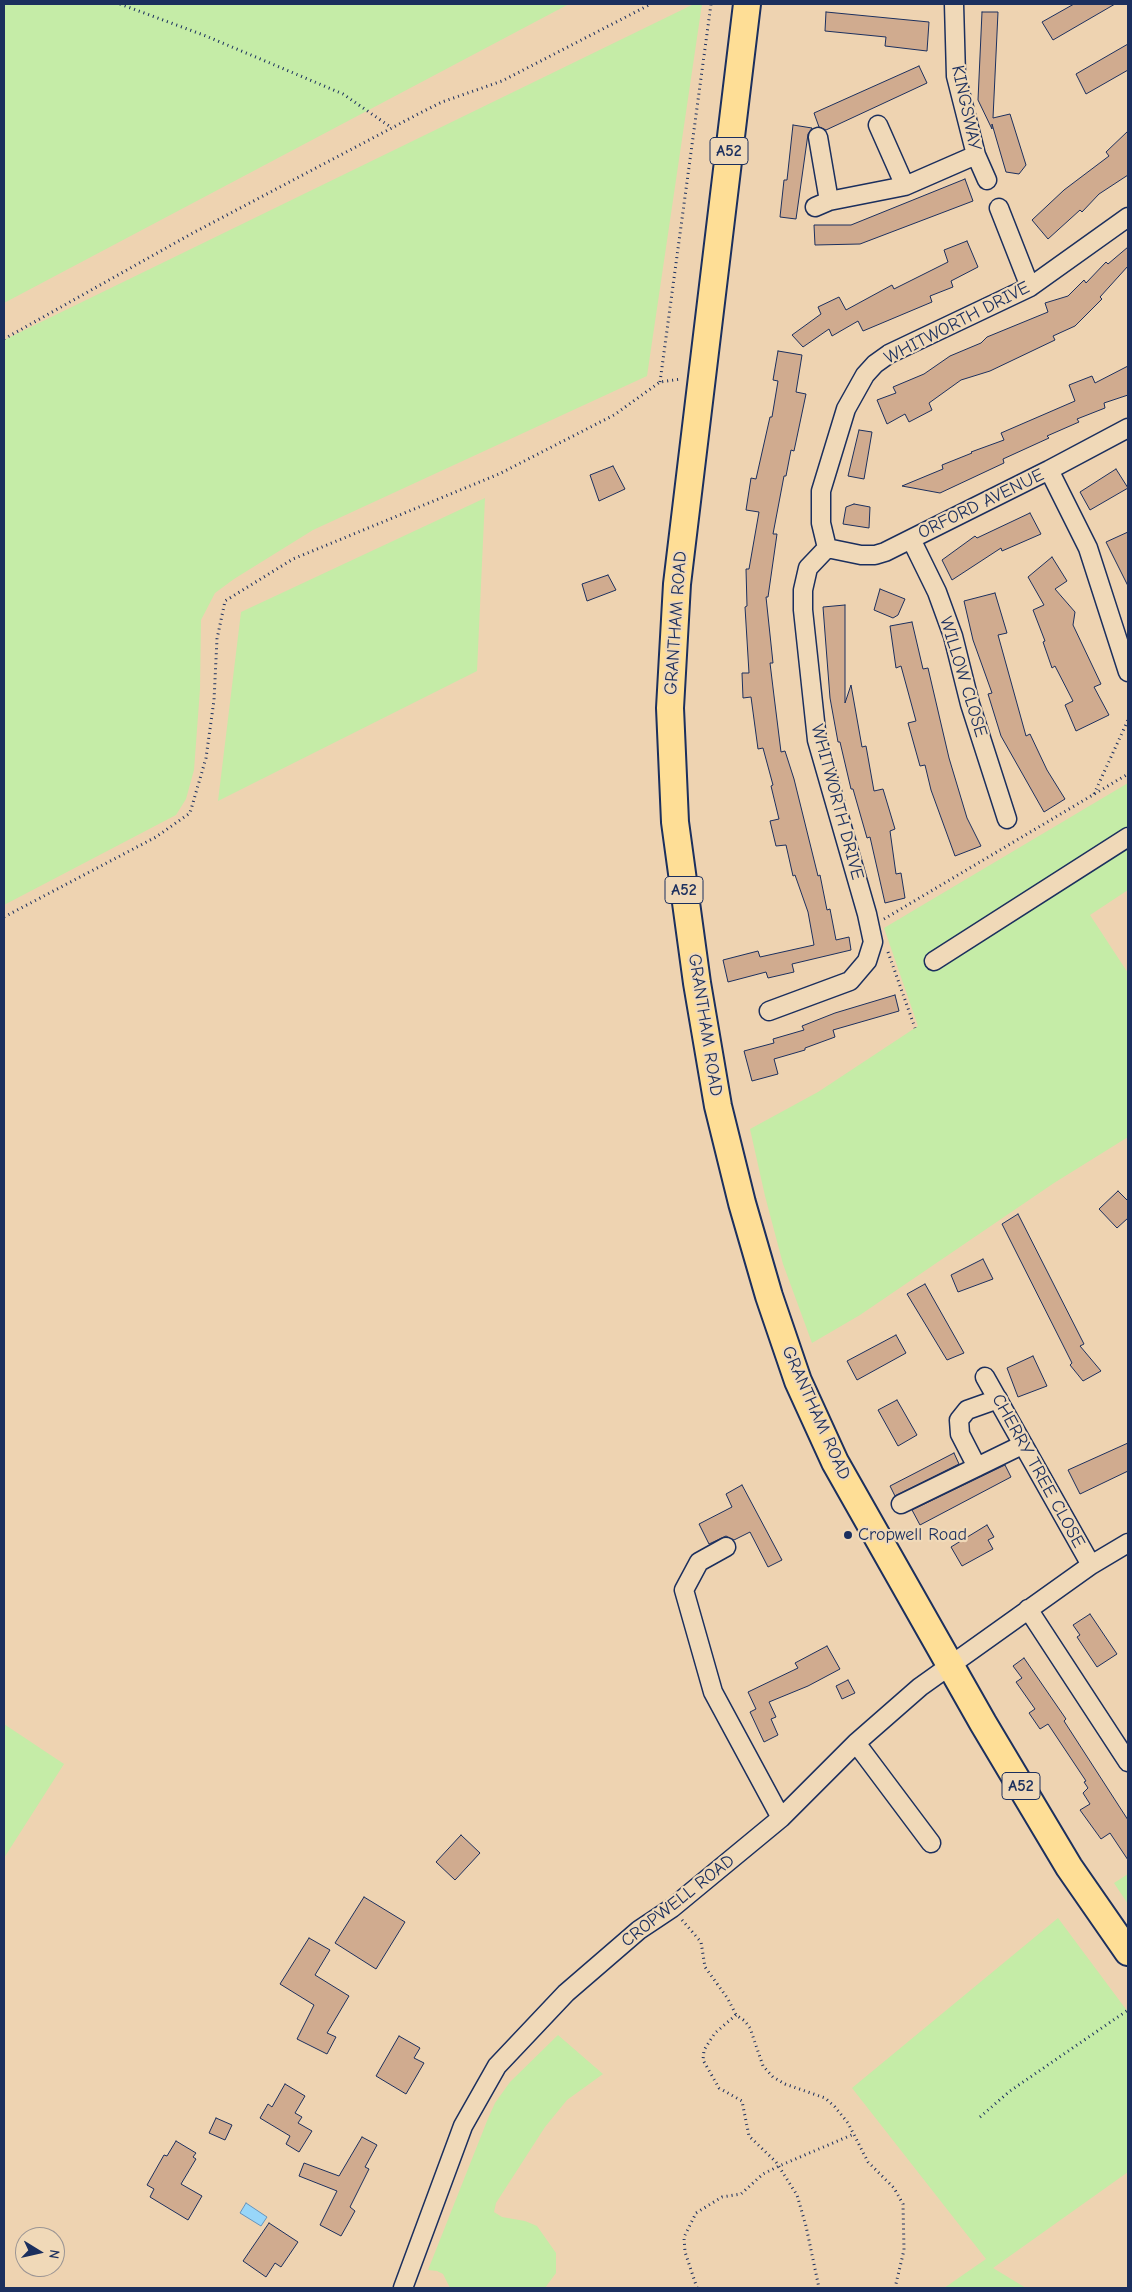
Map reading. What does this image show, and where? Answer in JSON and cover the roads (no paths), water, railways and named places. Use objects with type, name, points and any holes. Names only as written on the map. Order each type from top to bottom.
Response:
[{"type":"highway","name":"GRANTHAM ROAD","points":[[747,4],[677,584],[670,708],[675,822],[697,983],[718,1106],[742,1203],[769,1296],[798,1381],[835,1462],[950,1665],[1069,1866],[1128,1952]]},
{"type":"street","name":"KINGSWAY","points":[[954,4],[956,76],[976,155],[987,180]]},
{"type":"street","points":[[878,125],[905,186]]},
{"type":"street","points":[[818,137],[822,204],[905,186],[976,155]]},
{"type":"street","points":[[999,208],[1030,287]]},
{"type":"street","name":"WHITWORTH DRIVE","points":[[769,1011],[850,981],[867,961],[873,942],[818,740],[813,706],[803,590],[808,568],[827,548],[821,524],[821,491],[846,409],[865,375],[889,354],[1030,287],[1128,217]]},
{"type":"street","name":"ORFORD AVENUE","points":[[827,548],[875,555],[1049,470],[1128,428]]},
{"type":"street","points":[[1049,470],[1088,548],[1128,672]]},
{"type":"street","name":"WILLOW CLOSE","points":[[911,539],[937,592],[953,636],[970,704],[1007,819]]},
{"type":"street","points":[[934,961],[1128,837]]},
{"type":"street","name":"CHERRY TREE CLOSE","points":[[985,1376],[1090,1565]]},
{"type":"street","points":[[977,1467],[960,1434],[959,1420],[967,1410],[998,1399]]},
{"type":"street","points":[[901,1504],[1022,1445]]},
{"type":"street","name":"CROPWELL ROAD","points":[[403,2288],[463,2126],[497,2066],[566,1993],[638,1930],[672,1908],[781,1818],[856,1743],[920,1687],[1090,1565],[1128,1543]]},
{"type":"street","points":[[726,1547],[699,1562],[684,1590],[713,1692],[781,1818]]},
{"type":"street","points":[[1028,1609],[1128,1762]]},
{"type":"street","points":[[856,1743],[932,1843]]},
{"type":"water","points":[[246,2203],[267,2217],[261,2226],[240,2213]]},
{"type":"place","name":"Cropwell Road","points":[[848,1535]]}]
